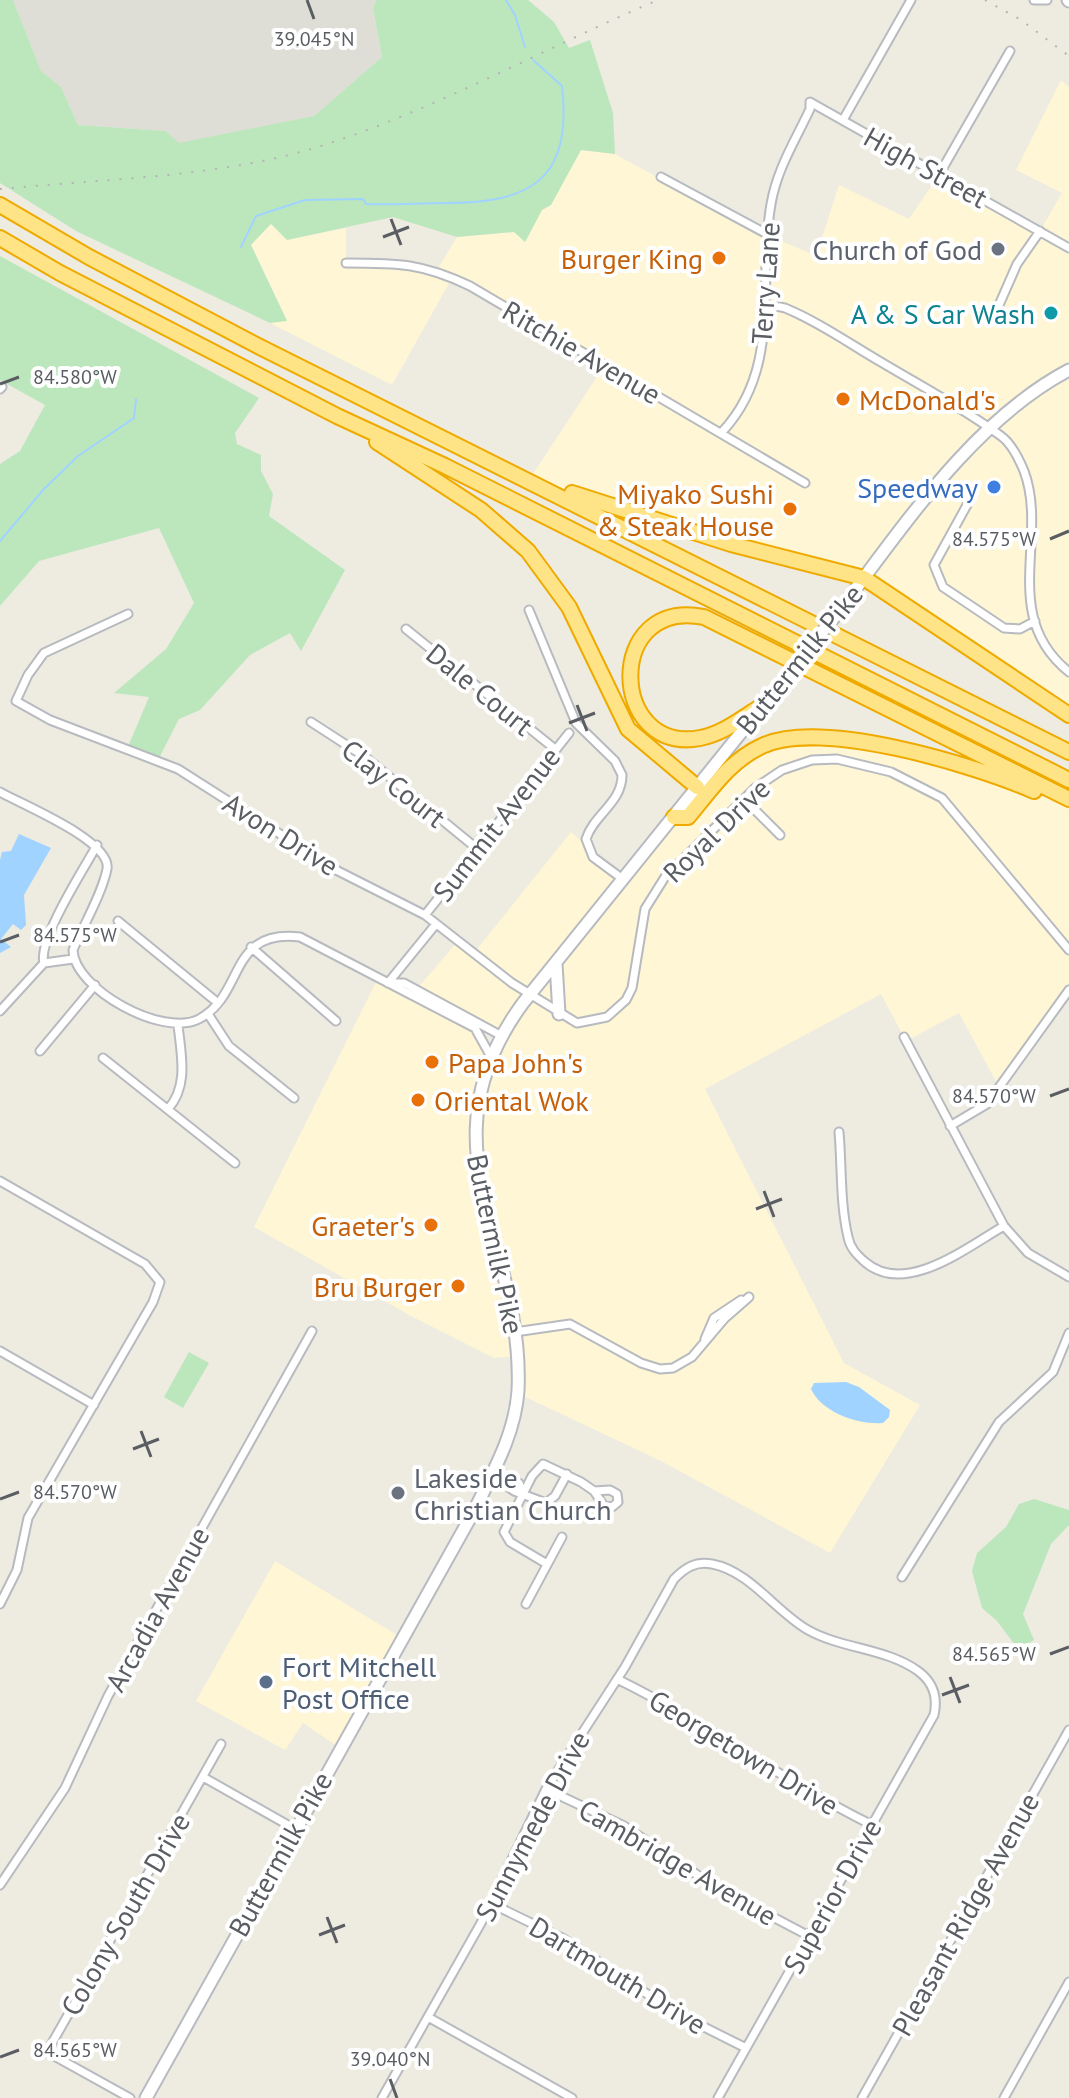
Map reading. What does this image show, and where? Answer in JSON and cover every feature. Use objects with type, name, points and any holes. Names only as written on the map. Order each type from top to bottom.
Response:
[{"type":"highway","points":[[0,205],[260,347],[1069,752]]},
{"type":"highway","points":[[0,238],[60,273],[337,416],[445,466],[1069,780]]},
{"type":"highway","points":[[337,416],[481,510],[528,551],[569,607],[628,729],[697,787]]},
{"type":"highway","points":[[529,480],[731,544],[864,578],[1069,715]]},
{"type":"highway","points":[[760,707],[713,735],[693,739],[669,735],[643,716],[630,691],[628,672],[638,643],[656,624],[668,619],[704,617],[1069,799]]},
{"type":"highway","points":[[674,817],[688,817],[743,756],[766,744],[811,735],[955,763],[1003,779],[1069,809]]},
{"type":"main road","name":"Buttermilk Pike","points":[[146,2098],[491,1475],[515,1413],[518,1356],[515,1332],[481,1194],[475,1150],[476,1107],[490,1055],[500,1035],[760,707],[988,428],[1031,394],[1069,370]]},
{"type":"main road","points":[[556,962],[554,983],[559,1014]]},
{"type":"street","points":[[843,120],[911,0]]},
{"type":"street","points":[[1034,0],[1047,0]]},
{"type":"street","points":[[940,173],[1010,51]]},
{"type":"street","name":"High Street","points":[[799,131],[810,109],[810,102],[1069,248]]},
{"type":"street","name":"Terry Lane","points":[[722,432],[753,378],[761,354],[767,307],[767,234],[777,176],[799,131]]},
{"type":"street","points":[[661,177],[767,234]]},
{"type":"street","points":[[999,305],[1017,264],[1040,231]]},
{"type":"street","name":"Ritchie Avenue","points":[[346,263],[401,263],[442,272],[805,483]]},
{"type":"street","points":[[767,307],[780,307],[803,318],[1008,443],[1026,478],[1029,596],[1035,621],[1048,649],[1069,672]]},
{"type":"street","points":[[967,505],[934,565],[935,575],[947,590],[1004,628],[1020,629],[1035,621]]},
{"type":"street","points":[[529,610],[576,723],[615,761],[622,775],[614,800],[590,829],[586,839],[593,857],[624,880]]},
{"type":"street","name":"Avon Drive","points":[[128,614],[44,653],[28,675],[16,701],[50,720],[178,769],[338,871],[425,915],[529,995]]},
{"type":"street","name":"Dale Court","points":[[406,629],[555,749]]},
{"type":"street","name":"Clay Court","points":[[311,722],[365,757],[475,847]]},
{"type":"street","name":"Summit Avenue","points":[[425,915],[475,847],[569,733]]},
{"type":"street","name":"Royal Drive","points":[[529,995],[559,1014],[587,1024],[607,1017],[626,1000],[632,988],[640,925],[652,895],[665,877],[744,799],[782,770],[823,759],[859,763],[918,782],[952,807],[1069,950]]},
{"type":"street","points":[[0,792],[97,845],[104,852],[107,868],[73,950],[73,959],[77,970],[131,1011],[163,1024],[178,1025],[208,1014],[218,1003],[251,947],[280,936],[300,937],[475,1028],[490,1055]]},
{"type":"street","points":[[744,799],[780,835]]},
{"type":"street","points":[[44,963],[43,951],[51,932],[97,845]]},
{"type":"street","points":[[118,921],[218,1003]]},
{"type":"street","name":"Summit Avenue","points":[[388,983],[436,924]]},
{"type":"street","points":[[251,947],[336,1021]]},
{"type":"street","points":[[0,1011],[44,963],[73,959]]},
{"type":"street","points":[[388,983],[404,983],[500,1035]]},
{"type":"street","points":[[40,1051],[95,985]]},
{"type":"street","points":[[950,1126],[987,1104],[1069,990]]},
{"type":"street","points":[[208,1014],[229,1046],[294,1098]]},
{"type":"street","points":[[168,1109],[180,1093],[183,1073],[178,1025]]},
{"type":"street","points":[[904,1037],[1004,1226],[1028,1253],[1069,1277]]},
{"type":"street","points":[[103,1058],[235,1163]]},
{"type":"street","points":[[839,1132],[847,1237],[856,1253],[869,1266],[895,1275],[916,1273],[1004,1226]]},
{"type":"street","points":[[0,1181],[145,1264],[158,1276],[159,1290],[28,1518],[17,1570],[0,1604]]},
{"type":"street","points":[[515,1332],[570,1324],[660,1369],[682,1364],[749,1297],[724,1309],[714,1318],[704,1341]]},
{"type":"street","name":"Arcadia Avenue","points":[[0,1885],[65,1788],[108,1696],[312,1331]]},
{"type":"street","points":[[902,1577],[999,1422],[1053,1372],[1069,1333]]},
{"type":"street","points":[[0,1351],[94,1405]]},
{"type":"street","points":[[547,1564],[510,1542],[504,1532],[537,1468],[543,1464],[594,1491]]},
{"type":"street","points":[[491,1475],[537,1501],[550,1501],[567,1474]]},
{"type":"street","points":[[526,1604],[562,1537]]},
{"type":"street","name":"Sunnymede Drive","points":[[382,2098],[490,1903],[546,1789],[617,1679],[674,1579],[684,1568],[695,1564],[716,1565],[728,1570],[797,1624],[820,1636],[909,1666],[928,1680],[934,1693]]},
{"type":"street","name":"Georgetown Drive","points":[[617,1679],[671,1705],[799,1787],[872,1825]]},
{"type":"street","name":"Superior Drive","points":[[718,2098],[934,1715],[934,1693]]},
{"type":"street","name":"Pleasant Ridge Avenue","points":[[862,2098],[1069,1730]]},
{"type":"street","name":"Colony South Drive","points":[[130,2098],[47,2052],[221,1744]]},
{"type":"street","points":[[203,1777],[295,1829]]},
{"type":"street","name":"Cambridge Avenue","points":[[546,1789],[624,1826],[724,1892],[809,1936]]},
{"type":"street","name":"Dartmouth Drive","points":[[490,1903],[564,1939],[676,2013],[746,2048]]},
{"type":"street","points":[[1004,2098],[1069,1982]]},
{"type":"street","points":[[428,2017],[572,2098]]},
{"type":"shaded area","points":[[13,0],[376,0],[373,10],[382,57],[314,116],[179,144],[166,131],[78,125],[61,87],[41,71]]},
{"type":"shaded area","points":[[1061,80],[1069,87],[1069,716],[864,578],[731,544],[529,480],[604,366],[452,278],[392,385],[270,323],[287,320],[251,245],[271,223],[287,240],[346,228],[346,263],[437,270],[457,237],[514,232],[526,241],[542,210],[551,205],[581,150],[615,154],[741,223],[816,256],[839,185],[909,219],[940,173],[1040,231],[1062,193],[1016,170]]},
{"type":"shaded area","points":[[827,736],[1031,790],[1069,809],[1069,990],[999,1087],[959,1013],[906,1041],[881,994],[705,1089],[844,1363],[920,1405],[830,1553],[661,1461],[517,1393],[518,1356],[494,1358],[411,1316],[254,1227],[378,978],[475,1028],[490,1054],[500,1036],[416,990],[458,941],[474,953],[571,832],[624,880],[674,817],[743,756]]},
{"type":"shaded area","points":[[275,1561],[402,1638],[340,1748],[303,1723],[285,1750],[196,1701]]},
{"type":"green space","points":[[0,0],[13,0],[41,71],[61,87],[78,125],[166,131],[179,143],[314,116],[382,57],[373,9],[376,0],[528,0],[554,22],[569,48],[590,40],[613,113],[615,154],[581,150],[551,205],[542,210],[525,242],[514,232],[457,237],[393,217],[287,240],[271,224],[251,245],[287,321],[270,323],[76,231],[0,183]]},
{"type":"green space","points":[[0,256],[259,398],[235,433],[237,444],[261,455],[261,471],[273,494],[269,516],[345,570],[301,651],[290,633],[250,655],[200,710],[179,719],[158,760],[127,749],[149,697],[114,693],[166,649],[194,603],[159,528],[39,561],[0,606],[0,464],[20,451],[45,405],[0,380]]},
{"type":"green space","points":[[189,1352],[209,1363],[183,1408],[164,1397]]},
{"type":"green space","points":[[1034,1499],[1069,1510],[1069,1525],[1051,1544],[1023,1614],[1034,1640],[1018,1649],[997,1621],[982,1608],[972,1571],[977,1553],[1006,1527],[1019,1504]]},
{"type":"water","points":[[19,834],[51,848],[24,895],[26,925],[21,930],[13,924],[1,939],[11,947],[0,953],[0,860],[2,852],[11,851]]},
{"type":"water","points":[[846,1382],[859,1387],[890,1410],[889,1417],[883,1423],[873,1423],[842,1416],[824,1405],[811,1389],[814,1383]]},
{"type":"waterway","points":[[506,0],[515,15],[525,47]]},
{"type":"waterway","points":[[241,247],[256,216],[305,200],[363,199],[366,204],[477,202],[523,191],[540,179],[553,164],[564,118],[562,86],[533,60]]},
{"type":"waterway","points":[[0,541],[43,490],[78,456],[134,418],[136,399]]},
{"type":"railway","points":[[0,189],[206,170],[286,156],[409,113],[658,0]]},
{"type":"railway","points":[[985,0],[1021,20],[1069,56]]},
{"type":"place","name":"Church of God","points":[[998,249]]},
{"type":"place","name":"Burger King","points":[[719,258]]},
{"type":"place","name":"A & S Car Wash","points":[[1051,313]]},
{"type":"place","name":"McDonald's","points":[[843,399]]},
{"type":"place","name":"Speedway","points":[[994,487]]},
{"type":"place","name":"Miyako Sushi & Steak House","points":[[790,509]]},
{"type":"place","name":"Papa John's","points":[[432,1062]]},
{"type":"place","name":"Oriental Wok","points":[[418,1100]]},
{"type":"place","name":"Graeter's","points":[[431,1225]]},
{"type":"place","name":"Bru Burger","points":[[458,1286]]},
{"type":"place","name":"Lakeside Christian Church","points":[[398,1493]]},
{"type":"place","name":"Fort Mitchell Post Office","points":[[266,1682]]}]
